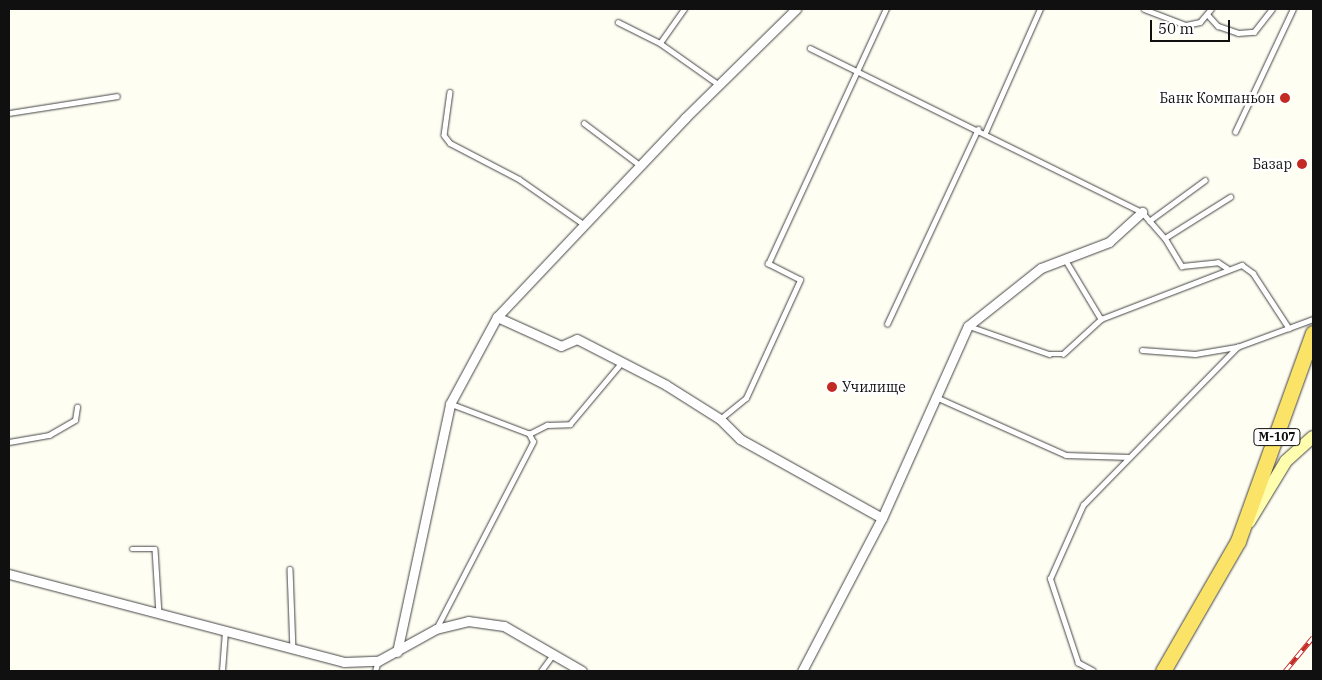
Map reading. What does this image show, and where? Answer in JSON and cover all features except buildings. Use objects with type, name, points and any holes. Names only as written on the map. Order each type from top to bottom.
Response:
[{"type":"main road","name":"М-107","points":[[1164,671],[1238,541],[1313,333]]},
{"type":"street","points":[[397,652],[450,404],[498,317],[719,85],[796,9]]},
{"type":"street","points":[[802,671],[882,518],[968,326],[1041,268],[1108,242],[1142,212]]},
{"type":"street","points":[[498,317],[561,346],[577,339],[622,362],[720,419],[740,439],[882,518]]},
{"type":"street","points":[[1238,541],[1286,461],[1313,437]]},
{"type":"street","points":[[9,574],[344,662],[378,661],[436,629],[468,621],[504,626],[552,656],[582,671]]},
{"type":"lane","points":[[660,44],[684,9]]},
{"type":"lane","points":[[720,419],[746,398],[800,280],[768,264],[854,70],[886,9]]},
{"type":"lane","points":[[985,133],[1040,9]]},
{"type":"lane","points":[[1144,9],[1186,25],[1208,15],[1211,9]]},
{"type":"lane","points":[[1208,15],[1218,26],[1254,32],[1272,9]]},
{"type":"lane","points":[[1235,132],[1293,9]]},
{"type":"lane","points":[[618,22],[660,44],[719,85]]},
{"type":"lane","points":[[810,48],[978,129],[1142,212],[1165,238],[1182,266],[1218,262],[1227,268]]},
{"type":"lane","points":[[450,92],[444,135],[450,143],[519,179],[586,225]]},
{"type":"lane","points":[[9,113],[117,96]]},
{"type":"lane","points":[[584,123],[641,166]]},
{"type":"lane","points":[[887,324],[978,129]]},
{"type":"lane","points":[[1149,221],[1205,180]]},
{"type":"lane","points":[[1165,238],[1230,197]]},
{"type":"lane","points":[[1065,259],[1101,319]]},
{"type":"lane","points":[[968,326],[1049,354],[1063,354],[1101,319],[1227,268],[1242,265],[1253,272],[1290,328]]},
{"type":"lane","points":[[1142,350],[1195,354],[1237,347],[1313,320]]},
{"type":"lane","points":[[1093,671],[1078,664],[1050,579],[1083,505],[1237,347]]},
{"type":"lane","points":[[529,434],[548,425],[570,424],[622,362]]},
{"type":"lane","points":[[936,397],[1066,455],[1128,457]]},
{"type":"lane","points":[[436,629],[533,442],[529,434],[450,404]]},
{"type":"lane","points":[[9,442],[48,435],[75,420],[77,407]]},
{"type":"lane","points":[[132,549],[155,549],[159,614]]},
{"type":"lane","points":[[290,569],[293,649]]},
{"type":"lane","points":[[222,671],[224,631]]},
{"type":"lane","points":[[541,671],[552,656]]},
{"type":"lane","points":[[375,671],[378,661]]},
{"type":"railway","points":[[1285,671],[1313,637]]},
{"type":"place","name":"Банк Компаньон","points":[[1285,98]]},
{"type":"place","name":"Базар","points":[[1302,164]]},
{"type":"place","name":"Училище","points":[[832,387]]}]
